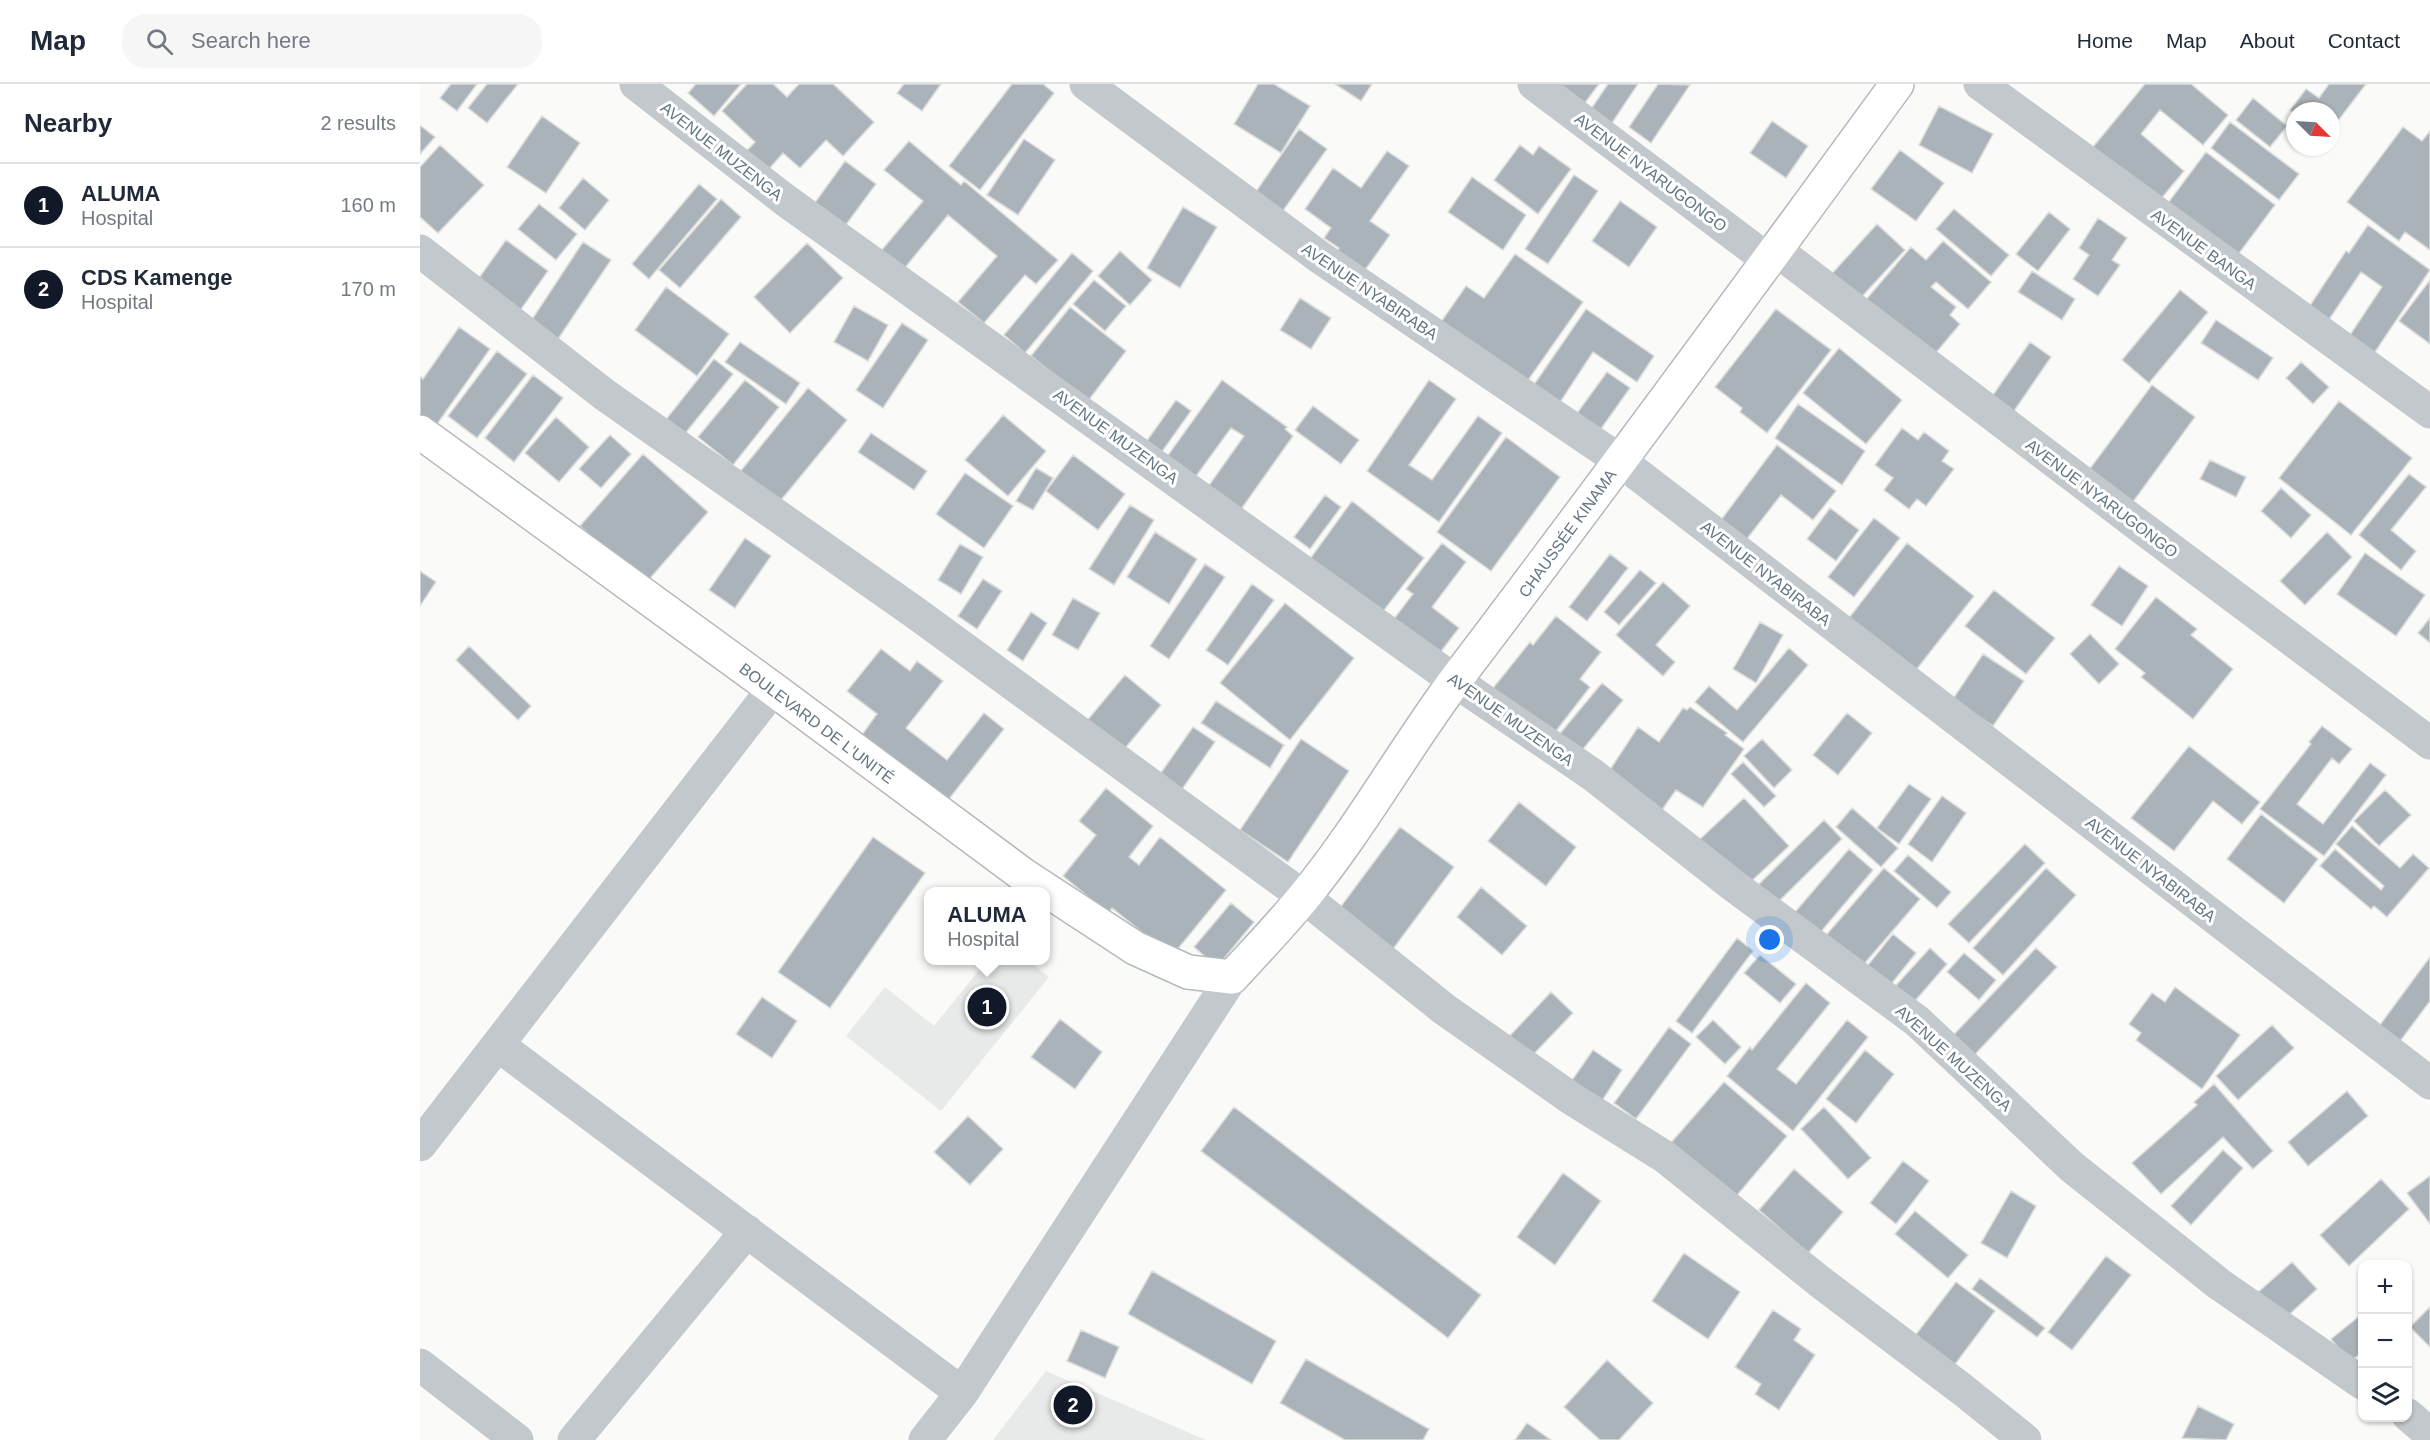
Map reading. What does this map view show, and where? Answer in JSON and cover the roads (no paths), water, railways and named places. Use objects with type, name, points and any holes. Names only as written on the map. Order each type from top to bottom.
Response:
[{"type":"street","name":"AVENUE MUZENGA","points":[[636,84],[785,200],[1455,681],[1593,775],[1734,886],[1917,1021],[2072,1167],[2219,1284],[2358,1380]]},
{"type":"street","name":"AVENUE NYABIRABA","points":[[1086,84],[1318,256],[1619,460],[2430,1083]]},
{"type":"street","name":"AVENUE NYARUGONGO","points":[[1534,84],[1772,255],[2430,743]]},
{"type":"street","name":"CHAUSSÉE KINAMA","points":[[1232,977],[1304,897],[1390,778],[1455,681],[1534,579],[1896,84]]},
{"type":"street","name":"AVENUE BANGA","points":[[1980,84],[2430,412]]},
{"type":"street","points":[[420,251],[605,395],[917,614],[1304,897],[1444,1009],[1572,1099],[1665,1157],[1819,1281],[2025,1440]]},
{"type":"street","name":"BOULEVARD DE L'UNITÉ","points":[[420,432],[1042,887]]},
{"type":"street","points":[[420,1145],[772,689]]},
{"type":"street","name":"BOULEVARD DE L'UNITÉ","points":[[1050,892],[1135,948],[1188,972],[1232,977]]},
{"type":"street","points":[[925,1440],[962,1393],[1232,977]]},
{"type":"street","points":[[498,1045],[962,1393]]},
{"type":"street","points":[[574,1440],[747,1231]]},
{"type":"street","points":[[420,1365],[517,1440]]},
{"type":"street","points":[[2412,1418],[2430,1434]]},
{"type":"place","name":"ALUMA","points":[[987,1007]]},
{"type":"place","name":"CDS Kamenge","points":[[1073,1405]]}]
